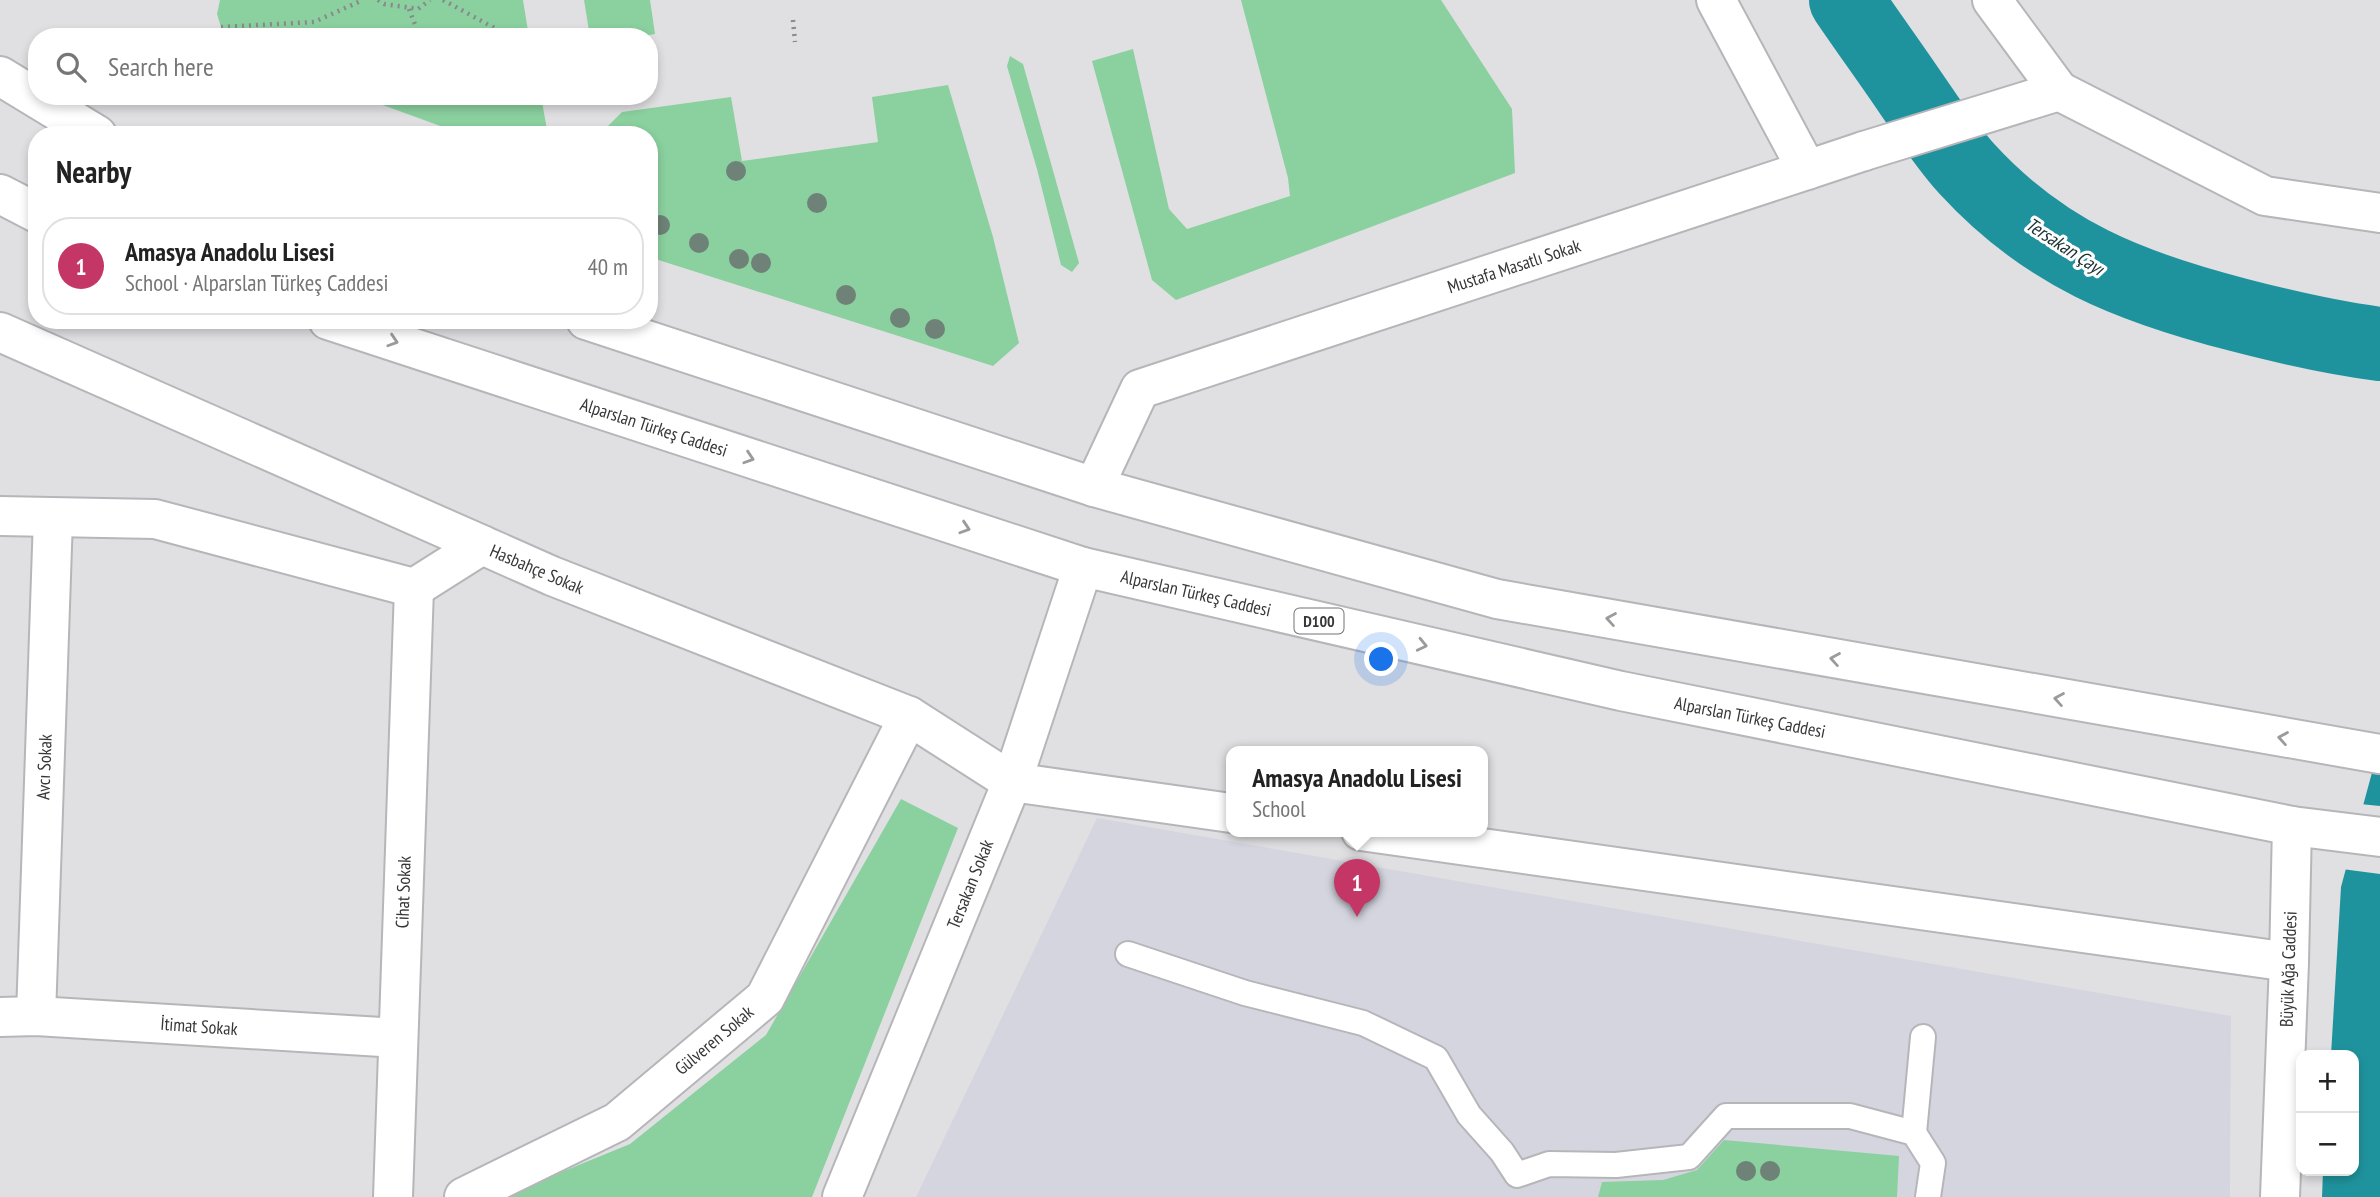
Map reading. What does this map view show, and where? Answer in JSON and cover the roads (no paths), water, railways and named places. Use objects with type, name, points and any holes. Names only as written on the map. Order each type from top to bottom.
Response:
[{"type":"main road","points":[[1716,0],[1807,170]]},
{"type":"main road","points":[[1992,0],[2059,91],[2265,196],[2380,213]]},
{"type":"main road","points":[[0,76],[28,93]]},
{"type":"main road","name":"Mustafa Masatlı Sokak","points":[[1094,487],[1140,389],[1864,151],[2059,91]]},
{"type":"main road","points":[[48,105],[82,126]]},
{"type":"main road","points":[[0,194],[28,208]]},
{"type":"main road","name":"Alparslan Türkeş Caddesi","points":[[356,329],[1083,567],[1622,691],[2292,826],[2380,837]]},
{"type":"main road","points":[[613,329],[1094,487],[1497,599],[2365,752]]},
{"type":"main road","points":[[0,332],[482,545]]},
{"type":"main road","points":[[0,516],[155,519],[414,588]]},
{"type":"main road","name":"Avcı Sokak","points":[[18,1016],[53,517]]},
{"type":"main road","name":"Hasbahçe Sokak","points":[[414,588],[482,545],[552,576],[909,716],[1012,782]]},
{"type":"main road","name":"Tersakan Sokak","points":[[842,1197],[1012,782],[1083,567]]},
{"type":"main road","name":"Cihat Sokak","points":[[393,1197],[414,588]]},
{"type":"main road","name":"Gülveren Sokak","points":[[464,1197],[617,1122],[765,998],[909,716]]},
{"type":"main road","points":[[1012,782],[1226,812]]},
{"type":"main road","name":"Büyük Ağa Caddesi","points":[[2280,1197],[2292,826]]},
{"type":"main road","points":[[1404,837],[2289,962]]},
{"type":"main road","name":"İtimat Sokak","points":[[18,1016],[398,1038]]},
{"type":"lane","points":[[1128,954],[1245,993],[1363,1023],[1436,1058],[1469,1115],[1502,1152],[1516,1186],[1549,1164],[1616,1166],[1689,1157],[1726,1116],[1850,1116],[1914,1133]]},
{"type":"lane","points":[[1923,1037],[1914,1133],[1933,1163],[1928,1197]]},
{"type":"water","points":[[2380,743],[2380,1197],[2322,1197],[2323,1176],[2359,1176],[2359,1050],[2331,1050],[2341,887]]},
{"type":"waterway","name":"Tersakan Çayı","points":[[1846,0],[1959,160],[1997,199],[2027,224],[2059,245],[2126,279],[2199,304],[2291,328],[2380,344]]},
{"type":"place","name":"Amasya Anadolu Lisesi","points":[[1357,917]]}]
